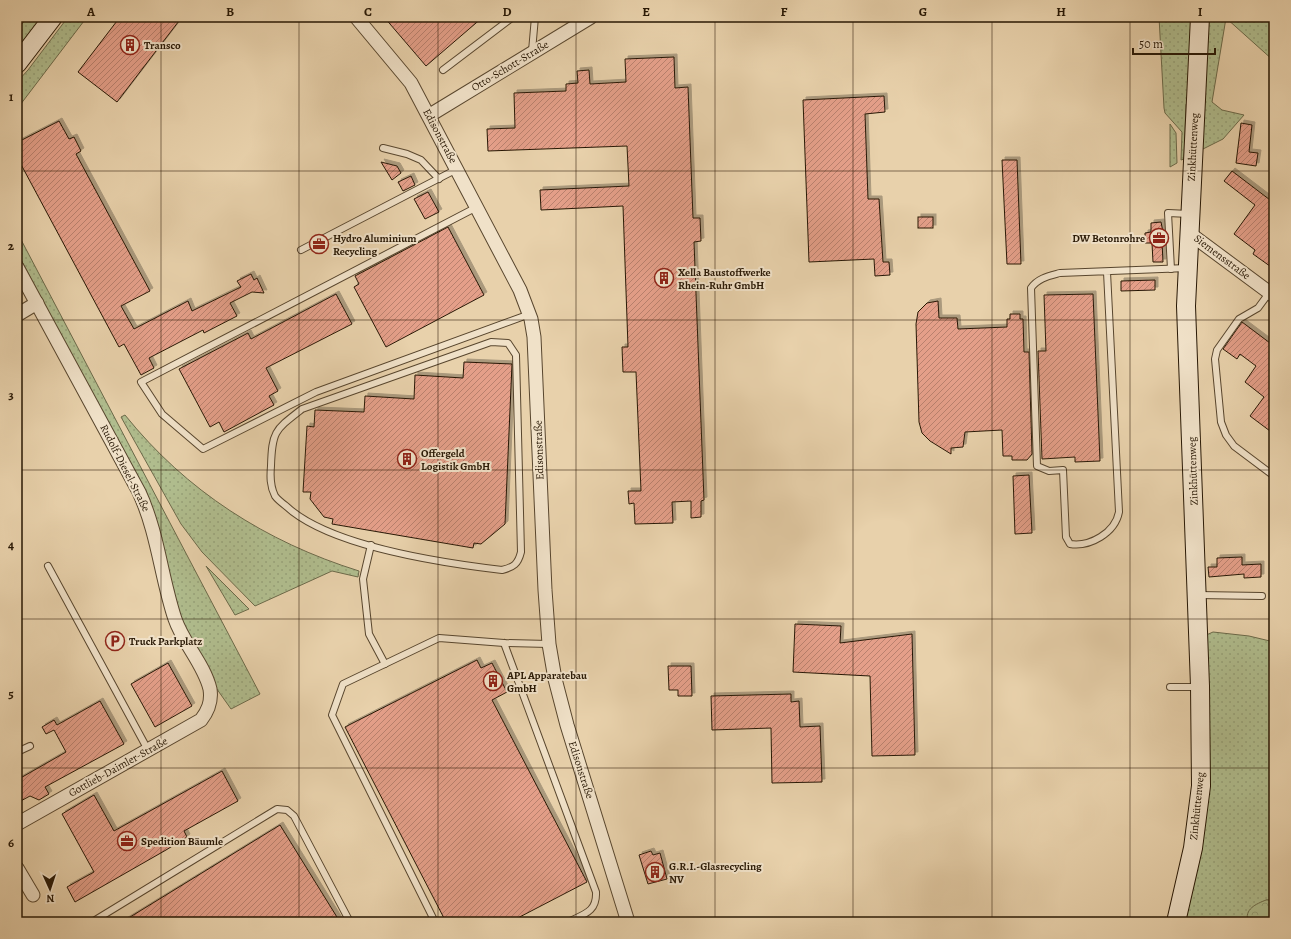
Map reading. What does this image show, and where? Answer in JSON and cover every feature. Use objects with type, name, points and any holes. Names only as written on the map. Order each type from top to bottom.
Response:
[{"type":"street","points":[[17,64],[53,17]]},
{"type":"street","name":"Edisonstraße","points":[[356,17],[412,83],[520,290],[530,314],[534,337],[549,644],[555,679],[567,725],[628,922]]},
{"type":"street","name":"Otto-Schott-Straße","points":[[430,116],[591,17]]},
{"type":"street","name":"Zinkhüttenweg","points":[[1176,922],[1198,816],[1201,786],[1200,686],[1186,306],[1179,269],[1189,233],[1200,17]]},
{"type":"street","name":"Siemensstraße","points":[[1189,233],[1272,295]]},
{"type":"street","name":"Rudolf-Diesel-Straße","points":[[17,268],[140,492],[148,512],[175,619],[182,636],[206,678],[210,690],[210,702]]},
{"type":"street","points":[[17,315],[37,303]]},
{"type":"street","name":"Gottlieb-Daimler-Straße","points":[[17,824],[200,720],[208,711],[210,702]]},
{"type":"street","points":[[17,868],[33,895]]},
{"type":"lane","points":[[17,24],[23,17]]},
{"type":"lane","points":[[443,70],[513,17]]},
{"type":"lane","points":[[532,53],[535,17]]},
{"type":"lane","points":[[383,148],[407,154],[421,160],[439,179]]},
{"type":"lane","points":[[302,250],[457,169]]},
{"type":"lane","points":[[477,207],[141,382],[162,414],[202,449],[316,392],[530,314]]},
{"type":"lane","points":[[1107,272],[1119,512],[1118,520],[1113,526],[1096,539],[1085,544],[1076,545],[1070,544],[1066,537],[1063,470],[1049,471],[1041,469],[1038,466],[1030,296],[1031,288],[1035,283],[1048,276],[1060,273],[1179,269],[1168,213],[1190,214]]},
{"type":"lane","points":[[1272,295],[1258,308],[1239,319],[1217,350],[1215,359],[1221,422],[1226,435],[1234,446],[1274,476]]},
{"type":"lane","points":[[491,342],[508,343],[516,355],[521,552],[518,561],[513,567],[502,570],[412,556],[371,545],[321,530],[300,519],[276,497],[270,484],[271,450],[279,427],[302,410],[479,345],[491,342]]},
{"type":"lane","points":[[371,545],[363,579],[368,627],[369,634],[385,664]]},
{"type":"lane","points":[[48,566],[148,750]]},
{"type":"lane","points":[[1196,595],[1262,596]]},
{"type":"lane","points":[[435,922],[332,715],[343,684],[439,638],[504,643],[549,644]]},
{"type":"lane","points":[[504,643],[596,892],[596,902],[591,910],[571,921]]},
{"type":"lane","points":[[1170,687],[1200,686]]},
{"type":"lane","points":[[17,752],[30,746]]},
{"type":"lane","points":[[92,922],[277,809],[287,810],[294,816],[350,922]]},
{"type":"green space","points":[[17,17],[43,17],[17,51]]},
{"type":"green space","points":[[68,17],[87,17],[17,109],[17,82],[28,70]]},
{"type":"green space","points":[[1159,17],[1193,17],[1188,104],[1186,104],[1184,159],[1181,160],[1182,132],[1165,113],[1164,108]]},
{"type":"green space","points":[[1206,17],[1274,17],[1274,61],[1226,18],[1212,102],[1222,110],[1244,115],[1223,139],[1199,151]]},
{"type":"green space","points":[[1170,124],[1176,133],[1177,163],[1170,167]]},
{"type":"green space","points":[[17,232],[260,694],[231,709],[214,685],[178,615],[164,555],[46,307],[17,252]]},
{"type":"green space","points":[[125,415],[174,467],[201,490],[230,511],[260,529],[292,545],[359,571],[358,577],[332,571],[255,606],[202,552],[181,524],[121,417]]},
{"type":"green space","points":[[206,566],[249,609],[235,615]]},
{"type":"green space","points":[[1213,632],[1249,636],[1274,642],[1274,900],[1266,900],[1247,918],[1248,922],[1185,922],[1204,636]]},
{"type":"green space","points":[[1266,900],[1274,900],[1274,922],[1248,922],[1247,917],[1249,910],[1255,905]]},
{"type":"building","name":"Transco","points":[[120,17],[182,17],[117,102],[78,72]]},
{"type":"building","points":[[384,17],[483,17],[426,66]]},
{"type":"building","name":"Xella Baustoffwerke Rhein-Ruhr GmbH","points":[[674,57],[675,88],[688,87],[693,218],[700,218],[701,241],[694,242],[704,500],[701,501],[701,517],[691,518],[691,501],[672,502],[673,523],[635,524],[634,503],[629,504],[628,491],[641,491],[636,372],[623,372],[622,347],[628,347],[623,206],[541,210],[540,190],[629,186],[627,146],[488,151],[487,129],[515,128],[514,93],[566,91],[566,84],[578,83],[577,71],[589,70],[590,84],[626,82],[625,59]]},
{"type":"building","points":[[884,96],[885,112],[865,114],[868,199],[879,199],[883,262],[889,262],[890,275],[875,276],[874,259],[809,262],[803,100]]},
{"type":"building","points":[[59,121],[69,139],[74,137],[81,151],[76,154],[150,291],[121,306],[134,329],[188,301],[192,311],[241,287],[237,281],[251,274],[254,280],[257,278],[264,293],[252,292],[230,303],[237,316],[204,333],[203,330],[149,358],[154,368],[141,375],[124,344],[119,347],[17,157],[17,148],[20,147],[18,142]]},
{"type":"building","points":[[1241,123],[1252,125],[1249,152],[1258,153],[1256,166],[1236,163]]},
{"type":"building","points":[[1002,160],[1017,160],[1021,264],[1007,264]]},
{"type":"building","points":[[381,162],[397,166],[401,173],[392,180]]},
{"type":"building","points":[[1232,171],[1274,203],[1274,269],[1253,254],[1255,250],[1234,234],[1255,205],[1224,181]]},
{"type":"building","points":[[411,176],[415,185],[403,191],[398,182]]},
{"type":"building","points":[[428,192],[439,212],[425,219],[414,199]]},
{"type":"building","points":[[918,217],[933,217],[933,228],[918,228]]},
{"type":"building","points":[[1161,222],[1165,242],[1162,242],[1163,262],[1153,262],[1152,243],[1145,243],[1145,233],[1151,232],[1151,223]]},
{"type":"building","points":[[448,227],[484,295],[386,347],[354,287],[359,284],[355,276]]},
{"type":"building","points":[[1155,280],[1155,290],[1121,291],[1121,281]]},
{"type":"building","points":[[336,294],[352,324],[266,368],[278,391],[269,396],[274,405],[224,432],[219,422],[210,427],[179,369],[248,333],[251,339]]},
{"type":"building","points":[[1093,294],[1100,461],[1075,462],[1075,457],[1042,459],[1038,351],[1046,351],[1044,295]]},
{"type":"building","points":[[938,301],[939,318],[957,318],[958,329],[1007,327],[1007,319],[1010,319],[1010,314],[1020,314],[1020,319],[1023,319],[1024,352],[1029,352],[1032,454],[1027,460],[1012,460],[1012,456],[1003,456],[1002,430],[965,432],[963,447],[951,448],[951,454],[930,441],[922,433],[919,422],[916,324],[918,312],[927,303]]},
{"type":"building","points":[[1242,322],[1274,346],[1274,434],[1250,416],[1264,397],[1245,382],[1256,366],[1240,354],[1237,359],[1223,349]]},
{"type":"building","name":"Offergeld Logistik GmbH","points":[[464,362],[512,364],[505,524],[481,544],[474,543],[473,548],[332,524],[333,519],[324,517],[310,499],[311,492],[303,492],[307,426],[314,427],[315,410],[364,412],[365,396],[414,399],[415,375],[463,378]]},
{"type":"building","points":[[1029,475],[1032,533],[1015,534],[1013,476]]},
{"type":"building","points":[[1242,557],[1242,565],[1261,564],[1261,577],[1244,578],[1244,574],[1209,577],[1208,567],[1217,567],[1217,558]]},
{"type":"building","points":[[795,624],[841,626],[840,643],[912,634],[915,755],[872,756],[870,676],[793,672]]},
{"type":"building","points":[[477,660],[481,668],[492,663],[507,692],[492,700],[587,882],[510,922],[446,922],[345,727]]},
{"type":"building","points":[[168,663],[192,706],[155,727],[131,684]]},
{"type":"building","points":[[668,666],[691,666],[692,696],[678,696],[678,690],[669,690]]},
{"type":"building","points":[[791,694],[791,702],[799,701],[800,727],[820,726],[822,782],[772,783],[771,728],[712,730],[711,696]]},
{"type":"building","points":[[100,701],[124,744],[45,787],[49,794],[39,800],[30,796],[17,803],[17,780],[66,752],[54,730],[46,734],[42,727],[54,720],[57,725]]},
{"type":"building","points":[[222,771],[238,801],[184,831],[187,837],[75,902],[67,887],[94,872],[62,814],[94,795],[114,831]]},
{"type":"building","points":[[280,825],[340,922],[122,922]]},
{"type":"building","name":"G.R.I.-Glasrecycling NV","points":[[651,851],[653,855],[660,853],[667,879],[648,884],[639,855]]},
{"type":"place","name":"Transco","points":[[130,45]]},
{"type":"place","name":"DW Betonrohre","points":[[1159,238]]},
{"type":"place","name":"Hydro Aluminium Recycling","points":[[319,244]]},
{"type":"place","name":"Xella Baustoffwerke Rhein-Ruhr GmbH","points":[[664,278]]},
{"type":"place","name":"Offergeld Logistik GmbH","points":[[407,459]]},
{"type":"place","name":"Truck Parkplatz","points":[[115,641]]},
{"type":"place","name":"APL Apparatebau GmbH","points":[[493,681]]},
{"type":"place","name":"Spedition Bäumle","points":[[127,841]]},
{"type":"place","name":"G.R.I.-Glasrecycling NV","points":[[655,872]]}]
